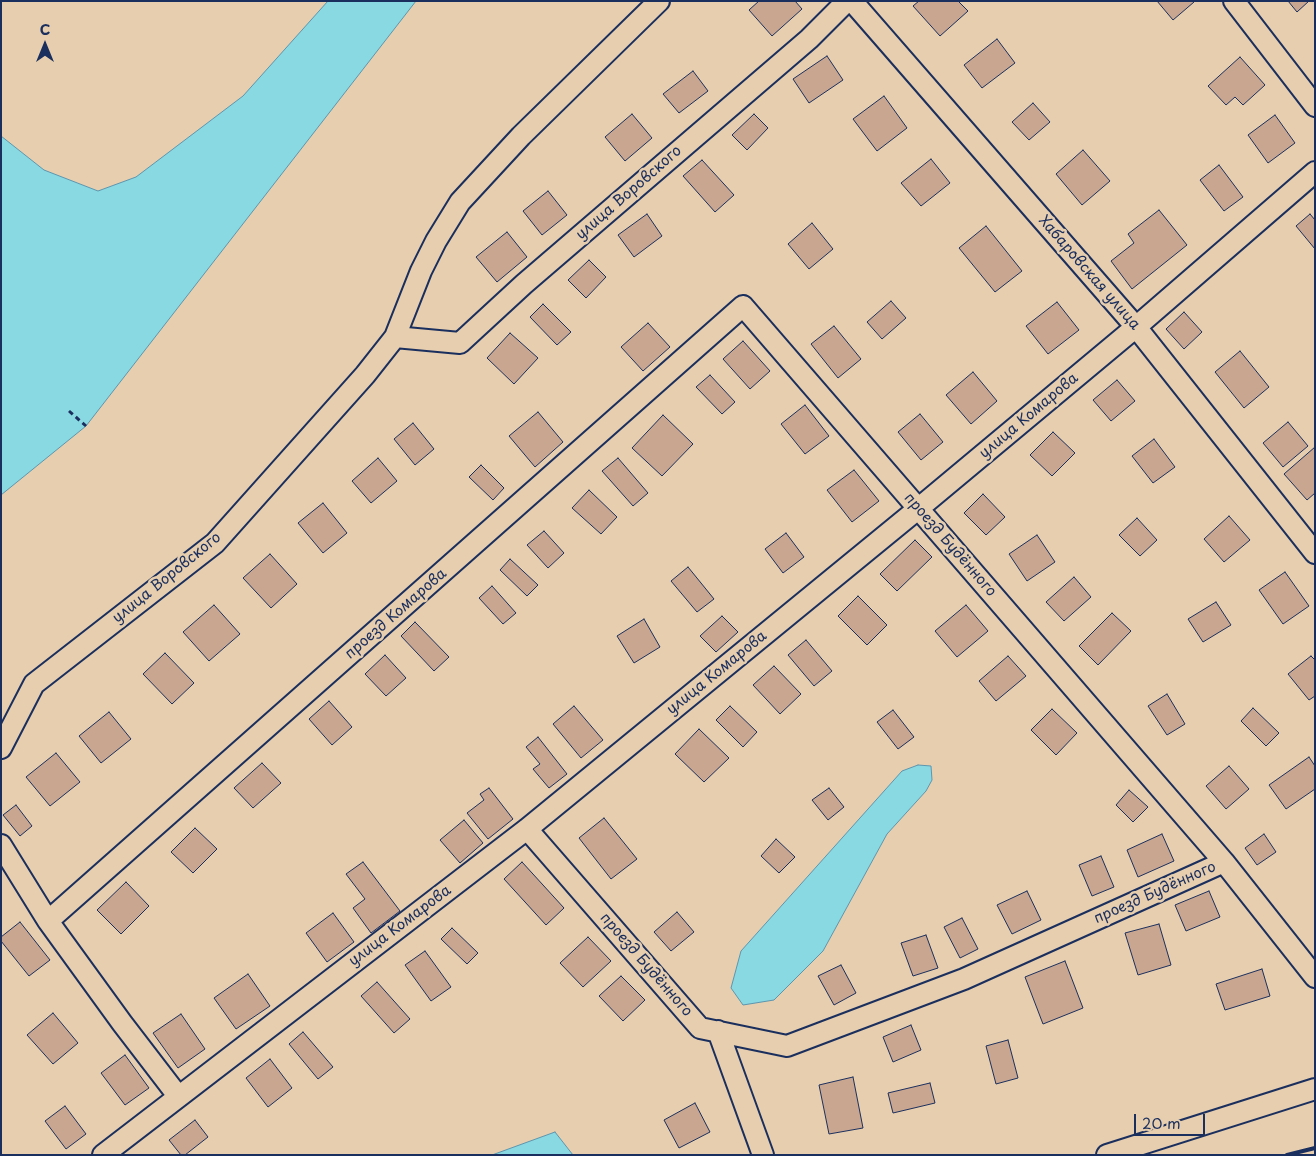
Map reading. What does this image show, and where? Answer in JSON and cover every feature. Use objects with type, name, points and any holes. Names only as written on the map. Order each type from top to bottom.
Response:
[{"type":"street","name":"улица Воровского","points":[[1,748],[34,684],[214,542],[365,375],[395,337],[421,271],[460,202],[521,136],[659,1]]},
{"type":"street","name":"улица Воровского","points":[[395,337],[460,342],[524,284],[809,39],[847,1]]},
{"type":"street","name":"Хабаровская улица","points":[[852,1],[1136,327],[1315,553]]},
{"type":"street","points":[[1234,1],[1315,106]]},
{"type":"street","name":"улица Комарова","points":[[103,1155],[527,828],[919,508],[1136,327],[1315,172]]},
{"type":"street","name":"проезд Будённого","points":[[527,828],[700,1028],[787,1046],[964,979],[1224,862],[743,306]]},
{"type":"street","name":"проезд Комарова","points":[[48,921],[743,306]]},
{"type":"street","points":[[1,845],[48,921],[178,1096]]},
{"type":"street","points":[[1224,862],[1315,977]]},
{"type":"street","points":[[718,1031],[763,1155]]},
{"type":"street","points":[[1107,1155],[1315,1089]]},
{"type":"path","points":[[69,410],[86,426]]},
{"type":"water","points":[[328,1],[416,1],[86,426],[1,495],[1,136],[44,170],[98,191],[136,177],[243,96]]},
{"type":"water","points":[[918,765],[931,766],[932,780],[926,791],[887,834],[823,951],[774,1000],[743,1005],[731,988],[741,951],[902,771]]},
{"type":"water","points":[[555,1132],[573,1155],[492,1155]]},
{"type":"building","points":[[759,1],[795,1],[802,9],[772,36],[749,10]]},
{"type":"building","points":[[919,1],[958,1],[968,11],[940,36],[913,6]]},
{"type":"building","points":[[1157,1],[1194,1],[1194,2],[1173,20]]},
{"type":"building","points":[[1288,1],[1309,1],[1297,12]]},
{"type":"building","points":[[997,39],[1015,63],[982,88],[964,65]]},
{"type":"building","points":[[827,56],[843,80],[809,103],[793,79]]},
{"type":"building","points":[[1240,57],[1265,85],[1243,105],[1235,97],[1226,105],[1208,86]]},
{"type":"building","points":[[693,71],[708,91],[679,113],[663,94]]},
{"type":"building","points":[[884,96],[907,128],[877,151],[853,119]]},
{"type":"building","points":[[1033,103],[1050,122],[1029,140],[1012,122]]},
{"type":"building","points":[[632,114],[652,138],[625,161],[605,137]]},
{"type":"building","points":[[754,114],[768,128],[747,150],[732,135]]},
{"type":"building","points":[[1275,115],[1295,143],[1268,163],[1248,135]]},
{"type":"building","points":[[1083,150],[1110,181],[1082,205],[1056,174]]},
{"type":"building","points":[[931,159],[950,183],[921,206],[901,183]]},
{"type":"building","points":[[702,160],[734,195],[715,212],[683,176]]},
{"type":"building","points":[[1219,165],[1243,197],[1224,211],[1200,180]]},
{"type":"building","points":[[548,191],[567,215],[542,235],[523,211]]},
{"type":"building","points":[[1159,210],[1187,245],[1132,289],[1111,261],[1134,243],[1128,234]]},
{"type":"building","points":[[647,214],[662,236],[634,257],[618,235]]},
{"type":"building","points":[[1310,214],[1315,220],[1315,249],[1296,226]]},
{"type":"building","points":[[812,223],[833,249],[809,269],[788,244]]},
{"type":"building","points":[[986,226],[1022,271],[995,292],[959,248]]},
{"type":"building","points":[[507,232],[527,257],[497,282],[476,257]]},
{"type":"building","points":[[589,260],[606,277],[586,298],[568,280]]},
{"type":"building","points":[[891,301],[906,318],[882,339],[867,322]]},
{"type":"building","points":[[1057,302],[1079,330],[1048,354],[1026,326]]},
{"type":"building","points":[[543,304],[571,332],[557,345],[530,317]]},
{"type":"building","points":[[1184,312],[1202,332],[1184,349],[1166,329]]},
{"type":"building","points":[[648,323],[670,347],[643,371],[621,347]]},
{"type":"building","points":[[834,326],[861,359],[838,378],[811,344]]},
{"type":"building","points":[[510,333],[538,358],[514,384],[487,358]]},
{"type":"building","points":[[743,341],[770,371],[750,389],[723,359]]},
{"type":"building","points":[[1240,351],[1269,387],[1244,408],[1215,372]]},
{"type":"building","points":[[973,372],[997,401],[971,424],[946,395]]},
{"type":"building","points":[[710,375],[735,402],[722,414],[696,387]]},
{"type":"building","points":[[1117,380],[1135,401],[1111,421],[1093,400]]},
{"type":"building","points":[[805,405],[829,436],[805,454],[781,424]]},
{"type":"building","points":[[538,412],[563,442],[535,467],[509,436]]},
{"type":"building","points":[[920,414],[943,442],[921,460],[898,432]]},
{"type":"building","points":[[663,415],[693,444],[662,476],[632,448]]},
{"type":"building","points":[[1288,422],[1308,446],[1283,467],[1263,443]]},
{"type":"building","points":[[413,423],[434,449],[415,465],[394,439]]},
{"type":"building","points":[[1053,432],[1075,453],[1052,476],[1030,455]]},
{"type":"building","points":[[1154,439],[1175,467],[1153,483],[1132,456]]},
{"type":"building","points":[[1315,447],[1315,493],[1307,500],[1284,474]]},
{"type":"building","points":[[378,458],[397,481],[371,503],[352,481]]},
{"type":"building","points":[[618,458],[648,493],[633,506],[602,471]]},
{"type":"building","points":[[481,465],[504,488],[493,500],[469,477]]},
{"type":"building","points":[[854,470],[879,501],[852,522],[827,490]]},
{"type":"building","points":[[589,490],[617,517],[601,534],[572,508]]},
{"type":"building","points":[[983,494],[1005,517],[986,535],[964,513]]},
{"type":"building","points":[[323,503],[347,533],[323,553],[298,523]]},
{"type":"building","points":[[1229,516],[1250,540],[1224,562],[1204,539]]},
{"type":"building","points":[[1137,518],[1157,540],[1140,556],[1119,535]]},
{"type":"building","points":[[544,531],[564,553],[548,568],[527,545]]},
{"type":"building","points":[[786,533],[804,557],[783,573],[765,549]]},
{"type":"building","points":[[1037,535],[1055,562],[1027,581],[1009,554]]},
{"type":"building","points":[[915,540],[932,557],[897,591],[880,574]]},
{"type":"building","points":[[270,554],[297,584],[271,608],[243,578]]},
{"type":"building","points":[[510,559],[538,585],[527,596],[500,570]]},
{"type":"building","points":[[688,567],[714,599],[697,612],[671,581]]},
{"type":"building","points":[[1285,572],[1309,606],[1283,624],[1259,590]]},
{"type":"building","points":[[1074,577],[1091,597],[1064,621],[1046,602]]},
{"type":"building","points":[[492,586],[516,613],[503,624],[479,598]]},
{"type":"building","points":[[858,596],[887,625],[867,645],[838,616]]},
{"type":"building","points":[[1216,602],[1231,625],[1203,642],[1188,619]]},
{"type":"building","points":[[214,605],[240,634],[209,661],[183,632]]},
{"type":"building","points":[[966,605],[988,631],[957,657],[935,631]]},
{"type":"building","points":[[1112,613],[1131,631],[1098,665],[1079,646]]},
{"type":"building","points":[[722,616],[738,632],[716,652],[700,636]]},
{"type":"building","points":[[644,619],[660,647],[634,663],[617,636]]},
{"type":"building","points":[[415,622],[449,657],[434,671],[401,636]]},
{"type":"building","points":[[806,640],[832,671],[814,686],[788,655]]},
{"type":"building","points":[[165,653],[194,683],[172,704],[143,674]]},
{"type":"building","points":[[385,655],[406,678],[386,696],[365,674]]},
{"type":"building","points":[[1008,656],[1026,676],[996,701],[979,681]]},
{"type":"building","points":[[1311,656],[1315,660],[1315,696],[1309,700],[1288,674]]},
{"type":"building","points":[[774,666],[801,694],[780,714],[753,685]]},
{"type":"building","points":[[1167,694],[1185,724],[1167,735],[1148,706]]},
{"type":"building","points":[[329,701],[352,727],[332,745],[309,719]]},
{"type":"building","points":[[574,706],[603,740],[581,758],[553,724]]},
{"type":"building","points":[[730,706],[757,732],[743,747],[716,720]]},
{"type":"building","points":[[1253,708],[1279,733],[1266,746],[1241,721]]},
{"type":"building","points":[[1052,709],[1077,733],[1056,755],[1031,730]]},
{"type":"building","points":[[893,710],[914,737],[898,749],[877,722]]},
{"type":"building","points":[[109,712],[131,739],[101,763],[79,736]]},
{"type":"building","points":[[699,729],[729,758],[704,782],[675,754]]},
{"type":"building","points":[[538,737],[567,774],[549,788],[533,769],[540,764],[526,747]]},
{"type":"building","points":[[56,753],[80,782],[50,806],[26,777]]},
{"type":"building","points":[[1309,757],[1315,766],[1315,789],[1286,809],[1269,785]]},
{"type":"building","points":[[262,763],[281,783],[253,808],[234,788]]},
{"type":"building","points":[[1229,766],[1249,789],[1226,809],[1206,786]]},
{"type":"building","points":[[489,788],[513,819],[488,839],[467,813],[484,800],[480,794]]},
{"type":"building","points":[[829,788],[844,807],[828,820],[812,800]]},
{"type":"building","points":[[1129,790],[1148,807],[1133,822],[1116,805]]},
{"type":"building","points":[[16,805],[32,826],[20,836],[3,815]]},
{"type":"building","points":[[604,818],[637,859],[611,879],[579,838]]},
{"type":"building","points":[[464,820],[483,843],[460,863],[440,840]]},
{"type":"building","points":[[195,828],[217,849],[193,873],[171,852]]},
{"type":"building","points":[[1162,834],[1174,861],[1138,877],[1127,850]]},
{"type":"building","points":[[1264,834],[1276,852],[1257,865],[1245,848]]},
{"type":"building","points":[[776,839],[795,857],[779,873],[761,856]]},
{"type":"building","points":[[1101,856],[1114,887],[1092,896],[1079,865]]},
{"type":"building","points":[[363,862],[400,911],[371,933],[353,908],[365,899],[346,874]]},
{"type":"building","points":[[522,862],[564,908],[546,925],[504,879]]},
{"type":"building","points":[[126,882],[149,906],[121,934],[97,910]]},
{"type":"building","points":[[1027,891],[1041,920],[1012,934],[997,905]]},
{"type":"building","points":[[1209,891],[1220,917],[1186,931],[1175,905]]},
{"type":"building","points":[[677,912],[694,932],[671,951],[654,932]]},
{"type":"building","points":[[333,913],[354,942],[327,962],[306,933]]},
{"type":"building","points":[[962,918],[978,949],[960,958],[944,927]]},
{"type":"building","points":[[20,922],[50,960],[29,976],[1,941],[1,937]]},
{"type":"building","points":[[1159,924],[1171,965],[1138,975],[1125,933]]},
{"type":"building","points":[[452,928],[478,953],[467,964],[441,939]]},
{"type":"building","points":[[926,935],[938,968],[913,976],[901,943]]},
{"type":"building","points":[[588,937],[611,961],[583,987],[560,963]]},
{"type":"building","points":[[425,951],[451,987],[431,1001],[405,965]]},
{"type":"building","points":[[1065,961],[1083,1008],[1043,1024],[1025,977]]},
{"type":"building","points":[[841,965],[856,993],[834,1005],[818,976]]},
{"type":"building","points":[[1262,969],[1270,996],[1225,1010],[1216,984]]},
{"type":"building","points":[[248,974],[270,1006],[236,1029],[214,998]]},
{"type":"building","points":[[621,976],[645,1000],[623,1021],[599,996]]},
{"type":"building","points":[[377,982],[410,1019],[394,1033],[361,996]]},
{"type":"building","points":[[53,1013],[78,1043],[53,1064],[27,1035]]},
{"type":"building","points":[[181,1014],[205,1049],[178,1068],[153,1033]]},
{"type":"building","points":[[911,1025],[921,1050],[893,1062],[883,1037]]},
{"type":"building","points":[[303,1032],[333,1067],[318,1079],[289,1044]]},
{"type":"building","points":[[1008,1040],[1018,1078],[996,1084],[986,1046]]},
{"type":"building","points":[[125,1055],[149,1088],[125,1105],[101,1073]]},
{"type":"building","points":[[270,1059],[292,1088],[268,1107],[246,1078]]},
{"type":"building","points":[[853,1077],[863,1128],[829,1134],[819,1085]]},
{"type":"building","points":[[930,1083],[935,1103],[893,1113],[888,1093]]},
{"type":"building","points":[[695,1103],[710,1132],[679,1148],[664,1120]]},
{"type":"building","points":[[65,1106],[86,1134],[66,1149],[45,1121]]},
{"type":"building","points":[[195,1120],[208,1137],[185,1155],[181,1155],[169,1140]]},
{"type":"railway","points":[[1287,1155],[1315,1148]]}]
